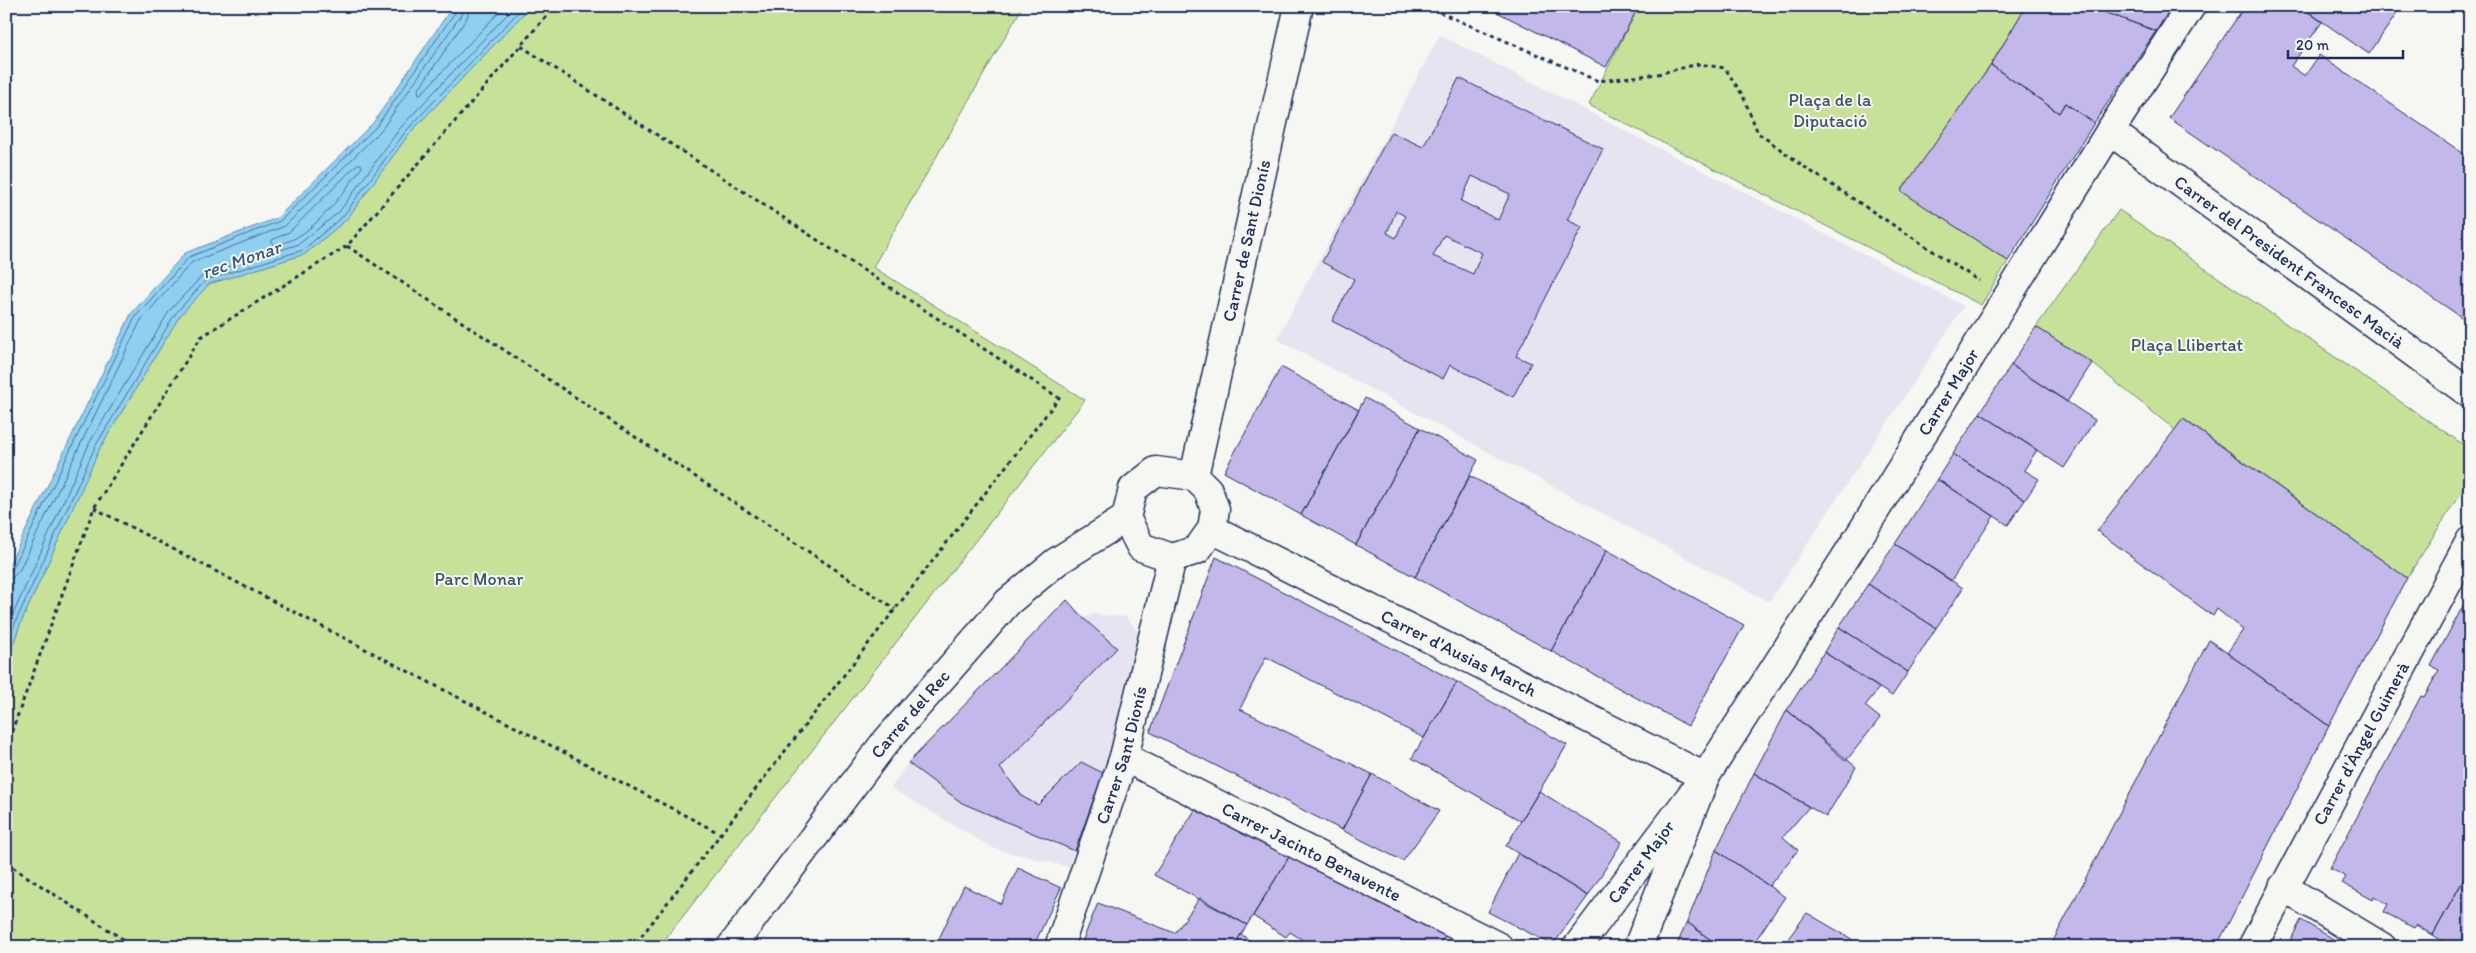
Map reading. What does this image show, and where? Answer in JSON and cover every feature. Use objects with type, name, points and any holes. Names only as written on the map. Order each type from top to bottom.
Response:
[{"type":"street","name":"Carrer de Sant Dionís","points":[[1194,476],[1299,6]]},
{"type":"street","name":"Carrer Major","points":[[1577,947],[1705,777],[1865,527],[2110,131],[2191,6]]},
{"type":"street","name":"Carrer del President Francesc Macià","points":[[2110,131],[2470,394]]},
{"type":"street","points":[[1156,471],[1194,476],[1208,490],[1214,508],[1212,529],[1197,550],[1172,558],[1141,548],[1126,518],[1133,489],[1156,471]]},
{"type":"street","name":"Carrer del Rec","points":[[731,947],[882,745],[1008,602],[1056,562],[1126,518]]},
{"type":"street","name":"Carrer d'Ausias March","points":[[1212,529],[1705,777]]},
{"type":"street","name":"Carrer d'Àngel Guimerà","points":[[2252,947],[2470,541]]},
{"type":"street","name":"Carrer Sant Dionís","points":[[1059,947],[1124,757],[1172,558]]},
{"type":"street","name":"Carrer Jacinto Benavente","points":[[1124,757],[1499,947]]},
{"type":"street","name":"Carrer Major","points":[[1638,947],[1705,777]]},
{"type":"street","points":[[2283,887],[2382,947]]},
{"type":"path","points":[[6,747],[94,508],[201,338],[347,246],[555,6]]},
{"type":"path","points":[[1425,6],[1598,81],[1658,74],[1698,64],[1725,68],[1743,96],[1758,133],[1806,168],[2007,298]]},
{"type":"path","points":[[521,46],[1059,398],[633,947]]},
{"type":"path","points":[[347,246],[895,609]]},
{"type":"path","points":[[94,508],[721,834]]},
{"type":"path","points":[[6,863],[135,947]]},
{"type":"shaded area","points":[[1440,35],[1964,306],[1769,602],[1277,339]]},
{"type":"shaded area","points":[[1067,600],[1083,618],[1093,614],[1126,617],[1139,634],[1116,740],[1069,867],[993,848],[891,788],[908,763]]},
{"type":"green space","name":"Parc Monar","points":[[531,6],[1023,6],[873,267],[1085,400],[659,947],[6,947],[6,663],[20,625],[100,448],[179,317],[209,284],[305,254],[347,219],[409,134]]},
{"type":"green space","name":"Plaça de la Diputació","points":[[1639,6],[2026,6],[1991,65],[1902,191],[2008,261],[1981,305],[1589,105]]},
{"type":"green space","name":"Plaça Llibertat","points":[[2119,210],[2470,449],[2470,478],[2407,578],[2184,419],[2175,430],[2092,363],[2036,327]]},
{"type":"water","name":"rec Monar","points":[[453,6],[531,6],[409,134],[347,219],[305,254],[209,284],[179,317],[100,448],[20,625],[6,663],[6,571],[131,314],[185,253],[277,218],[373,123]]},
{"type":"building","points":[[1485,6],[1639,6],[1606,67]]},
{"type":"building","points":[[2026,6],[2087,6],[2156,31],[2094,123],[2065,103],[2059,113],[1991,65]]},
{"type":"building","points":[[2087,6],[2172,6],[2156,31]]},
{"type":"building","points":[[2245,6],[2300,6],[2322,22],[2291,66],[2305,76],[2319,55],[2470,158],[2470,323],[2169,118]]},
{"type":"building","points":[[2300,6],[2402,6],[2369,54]]},
{"type":"building","points":[[1991,65],[2059,113],[2065,103],[2094,123],[2008,261],[1901,191]]},
{"type":"building","points":[[1459,78],[1603,149],[1567,220],[1582,227],[1516,356],[1531,363],[1513,397],[1450,365],[1443,379],[1332,321],[1354,279],[1322,262],[1391,132],[1423,147]],"holes":[[[1472,176],[1510,194],[1498,220],[1461,201]],[[1396,211],[1405,216],[1396,238],[1387,233]],[[1444,235],[1482,253],[1473,274],[1433,256]]]},
{"type":"building","points":[[2036,327],[2092,363],[2067,402],[2011,365]]},
{"type":"building","points":[[2011,365],[2095,420],[2064,468],[1980,413]]},
{"type":"building","points":[[1281,367],[1359,410],[1301,515],[1224,472]]},
{"type":"building","points":[[1365,398],[1420,428],[1356,545],[1301,515]]},
{"type":"building","points":[[1980,413],[2037,450],[2024,470],[2039,479],[2025,500],[1953,454]]},
{"type":"building","points":[[2183,419],[2407,578],[2329,726],[2227,653],[2243,630],[2217,609],[2213,616],[2097,531]]},
{"type":"building","points":[[1420,428],[1478,460],[1415,577],[1356,545]]},
{"type":"building","points":[[1953,454],[2025,500],[2008,525],[1937,479]]},
{"type":"building","points":[[1470,476],[1607,550],[1551,651],[1415,577]]},
{"type":"building","points":[[1937,479],[1994,516],[1951,581],[1895,544]]},
{"type":"building","points":[[1895,544],[1963,588],[1936,628],[1868,584]]},
{"type":"building","points":[[1607,550],[1744,625],[1688,726],[1551,651]]},
{"type":"building","points":[[1216,557],[1457,682],[1424,738],[1266,657],[1240,709],[1372,774],[1342,830],[1150,732]]},
{"type":"building","points":[[1868,584],[1936,628],[1908,672],[1839,627]]},
{"type":"building","points":[[2470,593],[2470,868],[2433,935],[2416,925],[2414,928],[2384,912],[2388,904],[2374,896],[2373,900],[2342,883],[2346,877],[2330,868],[2421,696],[2424,697],[2439,670],[2431,666]]},
{"type":"building","points":[[1067,600],[1083,618],[1117,648],[1000,768],[1023,797],[1038,805],[1081,762],[1103,773],[1075,851],[962,803],[908,763]]},
{"type":"building","points":[[1839,627],[1908,672],[1892,696],[1824,652]]},
{"type":"building","points":[[2209,640],[2329,726],[2224,932],[2216,947],[2050,947]]},
{"type":"building","points":[[1824,652],[1879,688],[1865,706],[1880,718],[1846,761],[1787,710]]},
{"type":"building","points":[[1457,682],[1567,745],[1521,821],[1412,758]]},
{"type":"building","points":[[1787,710],[1856,767],[1826,817],[1754,773]]},
{"type":"building","points":[[1754,773],[1809,807],[1783,837],[1798,850],[1769,886],[1716,850]]},
{"type":"building","points":[[1372,774],[1439,811],[1403,861],[1342,830]]},
{"type":"building","points":[[1539,791],[1622,842],[1588,896],[1506,846]]},
{"type":"building","points":[[1195,810],[1292,852],[1247,925],[1154,875]]},
{"type":"building","points":[[1716,850],[1785,897],[1751,947],[1720,947],[1687,922]]},
{"type":"building","points":[[1292,852],[1448,933],[1437,947],[1314,947],[1290,932],[1286,937],[1253,916]]},
{"type":"building","points":[[1518,853],[1588,896],[1553,945],[1488,912]]},
{"type":"building","points":[[1018,868],[1061,888],[1033,947],[935,947],[964,886],[1001,904]]},
{"type":"building","points":[[2470,868],[2470,947],[2452,947],[2433,935]]},
{"type":"building","points":[[1200,898],[1247,925],[1233,947],[1080,947],[1098,903],[1175,933]]},
{"type":"building","points":[[1807,913],[1850,938],[1862,947],[1782,947]]},
{"type":"building","points":[[2301,920],[2347,947],[2287,947]]},
{"type":"building","points":[[1687,922],[1720,947],[1676,947]]},
{"type":"building","points":[[1241,934],[1258,947],[1233,947]]}]
